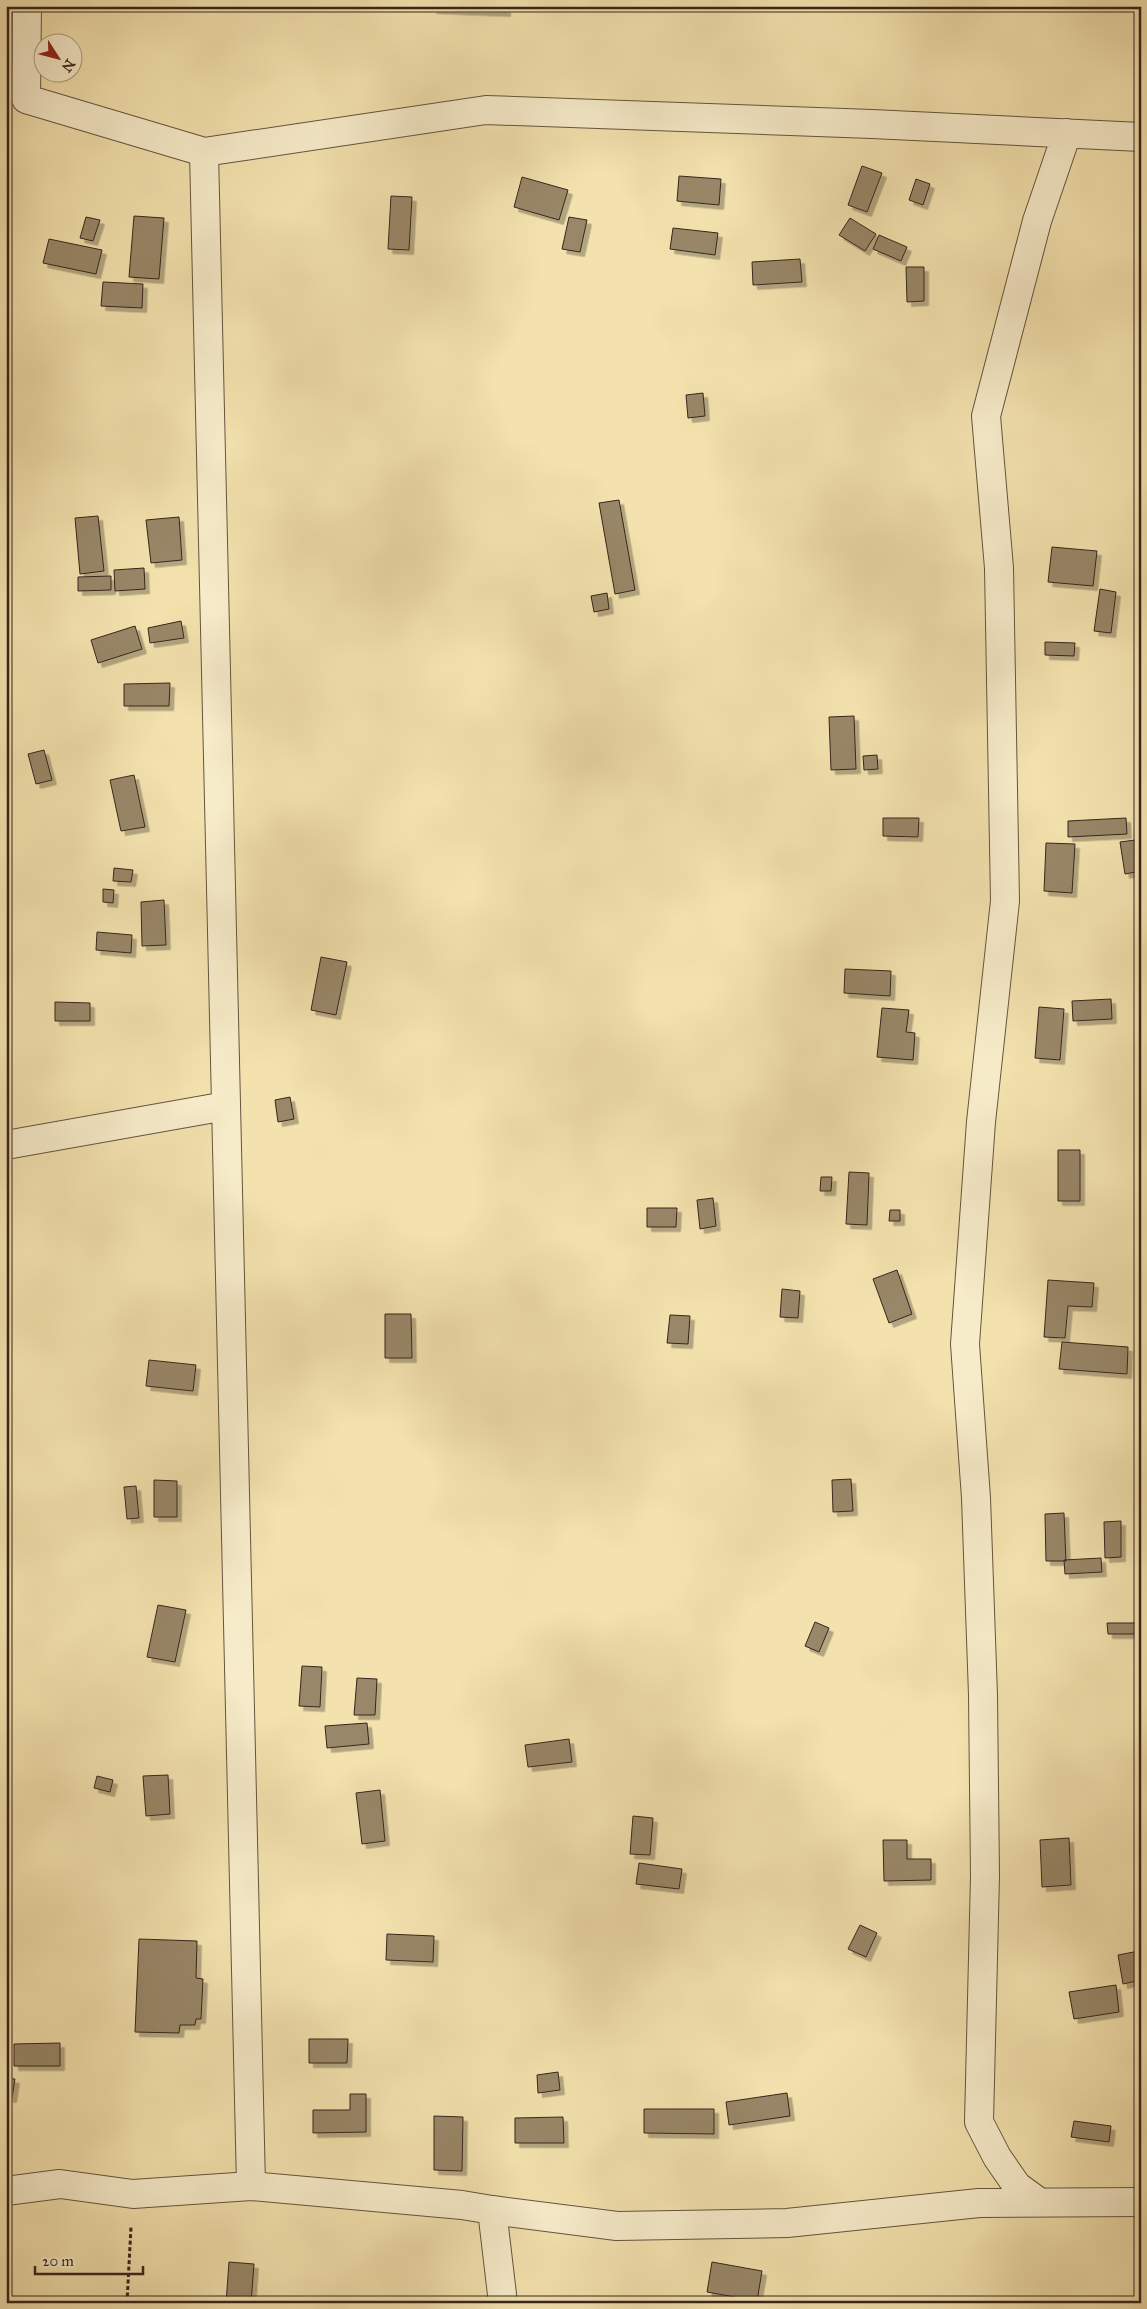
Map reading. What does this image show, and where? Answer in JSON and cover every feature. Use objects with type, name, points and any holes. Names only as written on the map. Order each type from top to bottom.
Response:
[{"type":"street","points":[[27,6],[16,99],[204,152],[486,110],[872,124],[1141,137]]},
{"type":"street","points":[[1040,2202],[1017,2186],[997,2157],[979,2122],[986,1876],[976,1498],[965,1344],[980,1122],[1005,901],[999,568],[986,416],[1037,221],[1067,133]]},
{"type":"street","points":[[204,152],[251,2186]]},
{"type":"street","points":[[6,1144],[226,1106]]},
{"type":"street","points":[[6,2191],[60,2184],[133,2194],[251,2186],[462,2205],[617,2226],[787,2223],[979,2203],[1141,2202]]},
{"type":"street","points":[[492,2210],[502,2303]]},
{"type":"path","points":[[127,2303],[133,2194]]},
{"type":"building","points":[[432,6],[506,6],[506,12],[432,9]]},
{"type":"building","points":[[862,166],[882,173],[867,212],[848,205]]},
{"type":"building","points":[[679,176],[721,179],[719,205],[677,201]]},
{"type":"building","points":[[522,177],[568,190],[559,220],[514,207]]},
{"type":"building","points":[[916,179],[930,184],[923,205],[909,200]]},
{"type":"building","points":[[391,196],[412,197],[409,250],[388,249]]},
{"type":"building","points":[[134,216],[164,218],[159,279],[129,277]]},
{"type":"building","points":[[86,217],[100,220],[93,241],[80,238]]},
{"type":"building","points":[[569,217],[587,220],[580,252],[562,249]]},
{"type":"building","points":[[850,218],[876,234],[865,251],[839,235]]},
{"type":"building","points":[[673,228],[718,233],[715,255],[670,249]]},
{"type":"building","points":[[879,235],[907,247],[901,261],[873,249]]},
{"type":"building","points":[[49,239],[102,250],[96,274],[43,263]]},
{"type":"building","points":[[800,259],[802,282],[753,285],[752,262]]},
{"type":"building","points":[[906,267],[924,267],[924,301],[907,302]]},
{"type":"building","points":[[103,282],[143,284],[142,308],[101,306]]},
{"type":"building","points":[[703,393],[705,416],[688,418],[686,395]]},
{"type":"building","points":[[619,500],[635,590],[615,594],[599,503]]},
{"type":"building","points":[[98,516],[104,571],[80,574],[75,518]]},
{"type":"building","points":[[179,517],[182,560],[151,563],[146,520]]},
{"type":"building","points":[[1052,547],[1097,551],[1093,586],[1048,582]]},
{"type":"building","points":[[144,568],[145,589],[115,591],[114,570]]},
{"type":"building","points":[[111,576],[111,590],[78,591],[78,577]]},
{"type":"building","points":[[1100,589],[1116,592],[1111,633],[1094,631]]},
{"type":"building","points":[[607,593],[609,609],[594,612],[591,596]]},
{"type":"building","points":[[181,621],[184,638],[150,643],[148,628]]},
{"type":"building","points":[[135,626],[142,649],[98,663],[91,640]]},
{"type":"building","points":[[1045,642],[1075,643],[1074,656],[1045,655]]},
{"type":"building","points":[[170,683],[169,706],[124,706],[124,684]]},
{"type":"building","points":[[854,716],[856,769],[831,770],[829,717]]},
{"type":"building","points":[[44,750],[52,780],[36,784],[28,754]]},
{"type":"building","points":[[877,755],[878,769],[864,770],[863,756]]},
{"type":"building","points":[[134,775],[145,827],[121,831],[110,780]]},
{"type":"building","points":[[883,818],[919,818],[918,837],[883,836]]},
{"type":"building","points":[[1126,818],[1127,834],[1068,837],[1068,821]]},
{"type":"building","points":[[1135,840],[1141,871],[1125,874],[1120,842]]},
{"type":"building","points":[[1046,843],[1075,844],[1072,893],[1044,891]]},
{"type":"building","points":[[114,868],[133,870],[131,882],[113,881]]},
{"type":"building","points":[[103,889],[114,890],[113,903],[103,902]]},
{"type":"building","points":[[164,900],[166,945],[142,946],[141,902]]},
{"type":"building","points":[[97,932],[132,935],[131,953],[96,950]]},
{"type":"building","points":[[321,957],[347,962],[336,1015],[311,1010]]},
{"type":"building","points":[[845,969],[891,971],[890,996],[844,993]]},
{"type":"building","points":[[1111,999],[1112,1019],[1073,1021],[1072,1001]]},
{"type":"building","points":[[55,1002],[90,1003],[90,1021],[55,1021]]},
{"type":"building","points":[[1039,1007],[1064,1009],[1060,1060],[1035,1058]]},
{"type":"building","points":[[882,1008],[909,1010],[906,1032],[915,1033],[913,1060],[877,1057]]},
{"type":"building","points":[[290,1097],[294,1119],[278,1122],[275,1100]]},
{"type":"building","points":[[1058,1150],[1080,1150],[1080,1201],[1058,1201]]},
{"type":"building","points":[[849,1172],[869,1173],[867,1225],[846,1224]]},
{"type":"building","points":[[821,1177],[832,1177],[831,1191],[820,1191]]},
{"type":"building","points":[[713,1198],[716,1226],[700,1229],[697,1200]]},
{"type":"building","points":[[647,1208],[677,1208],[676,1227],[647,1227]]},
{"type":"building","points":[[890,1210],[900,1210],[900,1221],[889,1221]]},
{"type":"building","points":[[897,1270],[912,1314],[889,1323],[873,1279]]},
{"type":"building","points":[[1048,1280],[1094,1283],[1092,1307],[1068,1306],[1065,1338],[1044,1337]]},
{"type":"building","points":[[782,1289],[800,1291],[798,1318],[780,1317]]},
{"type":"building","points":[[385,1314],[411,1314],[412,1358],[385,1358]]},
{"type":"building","points":[[670,1315],[690,1316],[688,1344],[667,1343]]},
{"type":"building","points":[[1062,1342],[1128,1347],[1127,1374],[1059,1369]]},
{"type":"building","points":[[149,1360],[196,1365],[193,1391],[146,1386]]},
{"type":"building","points":[[851,1479],[853,1511],[833,1512],[832,1480]]},
{"type":"building","points":[[154,1480],[177,1481],[177,1517],[154,1517]]},
{"type":"building","points":[[136,1486],[139,1518],[127,1519],[124,1487]]},
{"type":"building","points":[[1064,1513],[1066,1561],[1046,1561],[1045,1514]]},
{"type":"building","points":[[1121,1521],[1121,1557],[1105,1558],[1104,1522]]},
{"type":"building","points":[[1101,1558],[1102,1572],[1065,1574],[1064,1560]]},
{"type":"building","points":[[158,1605],[186,1610],[175,1662],[147,1657]]},
{"type":"building","points":[[815,1622],[829,1628],[819,1652],[805,1646]]},
{"type":"building","points":[[1107,1623],[1137,1623],[1137,1634],[1108,1634]]},
{"type":"building","points":[[302,1666],[322,1667],[320,1707],[299,1706]]},
{"type":"building","points":[[357,1678],[377,1679],[375,1715],[354,1715]]},
{"type":"building","points":[[367,1723],[369,1744],[327,1748],[325,1726]]},
{"type":"building","points":[[569,1739],[572,1762],[528,1767],[525,1745]]},
{"type":"building","points":[[168,1775],[170,1814],[146,1816],[143,1776]]},
{"type":"building","points":[[97,1776],[113,1780],[110,1792],[94,1788]]},
{"type":"building","points":[[380,1790],[385,1841],[362,1844],[356,1793]]},
{"type":"building","points":[[633,1816],[653,1818],[650,1855],[630,1854]]},
{"type":"building","points":[[1069,1838],[1071,1885],[1042,1887],[1040,1840]]},
{"type":"building","points":[[883,1840],[907,1840],[907,1859],[931,1859],[931,1880],[884,1881]]},
{"type":"building","points":[[639,1863],[682,1869],[679,1889],[636,1884]]},
{"type":"building","points":[[860,1925],[877,1933],[866,1957],[848,1949]]},
{"type":"building","points":[[387,1934],[434,1936],[433,1962],[386,1960]]},
{"type":"building","points":[[139,1939],[197,1941],[196,1978],[203,1979],[201,2019],[196,2019],[195,2025],[180,2025],[179,2033],[135,2032]]},
{"type":"building","points":[[1139,1951],[1141,1980],[1123,1984],[1118,1955]]},
{"type":"building","points":[[1116,1985],[1119,2012],[1074,2019],[1069,1992]]},
{"type":"building","points":[[309,2039],[348,2039],[347,2063],[309,2063]]},
{"type":"building","points":[[60,2043],[60,2066],[14,2066],[14,2044]]},
{"type":"building","points":[[558,2072],[560,2090],[538,2093],[537,2075]]},
{"type":"building","points":[[6,2078],[15,2079],[12,2098],[6,2097]]},
{"type":"building","points":[[787,2093],[790,2116],[729,2125],[726,2102]]},
{"type":"building","points":[[350,2094],[366,2094],[366,2132],[313,2133],[313,2110],[350,2110]]},
{"type":"building","points":[[644,2109],[714,2109],[714,2134],[644,2133]]},
{"type":"building","points":[[434,2116],[463,2117],[462,2171],[434,2170]]},
{"type":"building","points":[[563,2117],[564,2143],[515,2143],[515,2118]]},
{"type":"building","points":[[1074,2121],[1111,2126],[1109,2142],[1071,2137]]},
{"type":"building","points":[[229,2262],[254,2264],[251,2303],[226,2303]]},
{"type":"building","points":[[712,2262],[762,2271],[757,2301],[707,2292]]},
{"type":"building","points":[[293,2299],[342,2302],[342,2303],[293,2303]]}]
